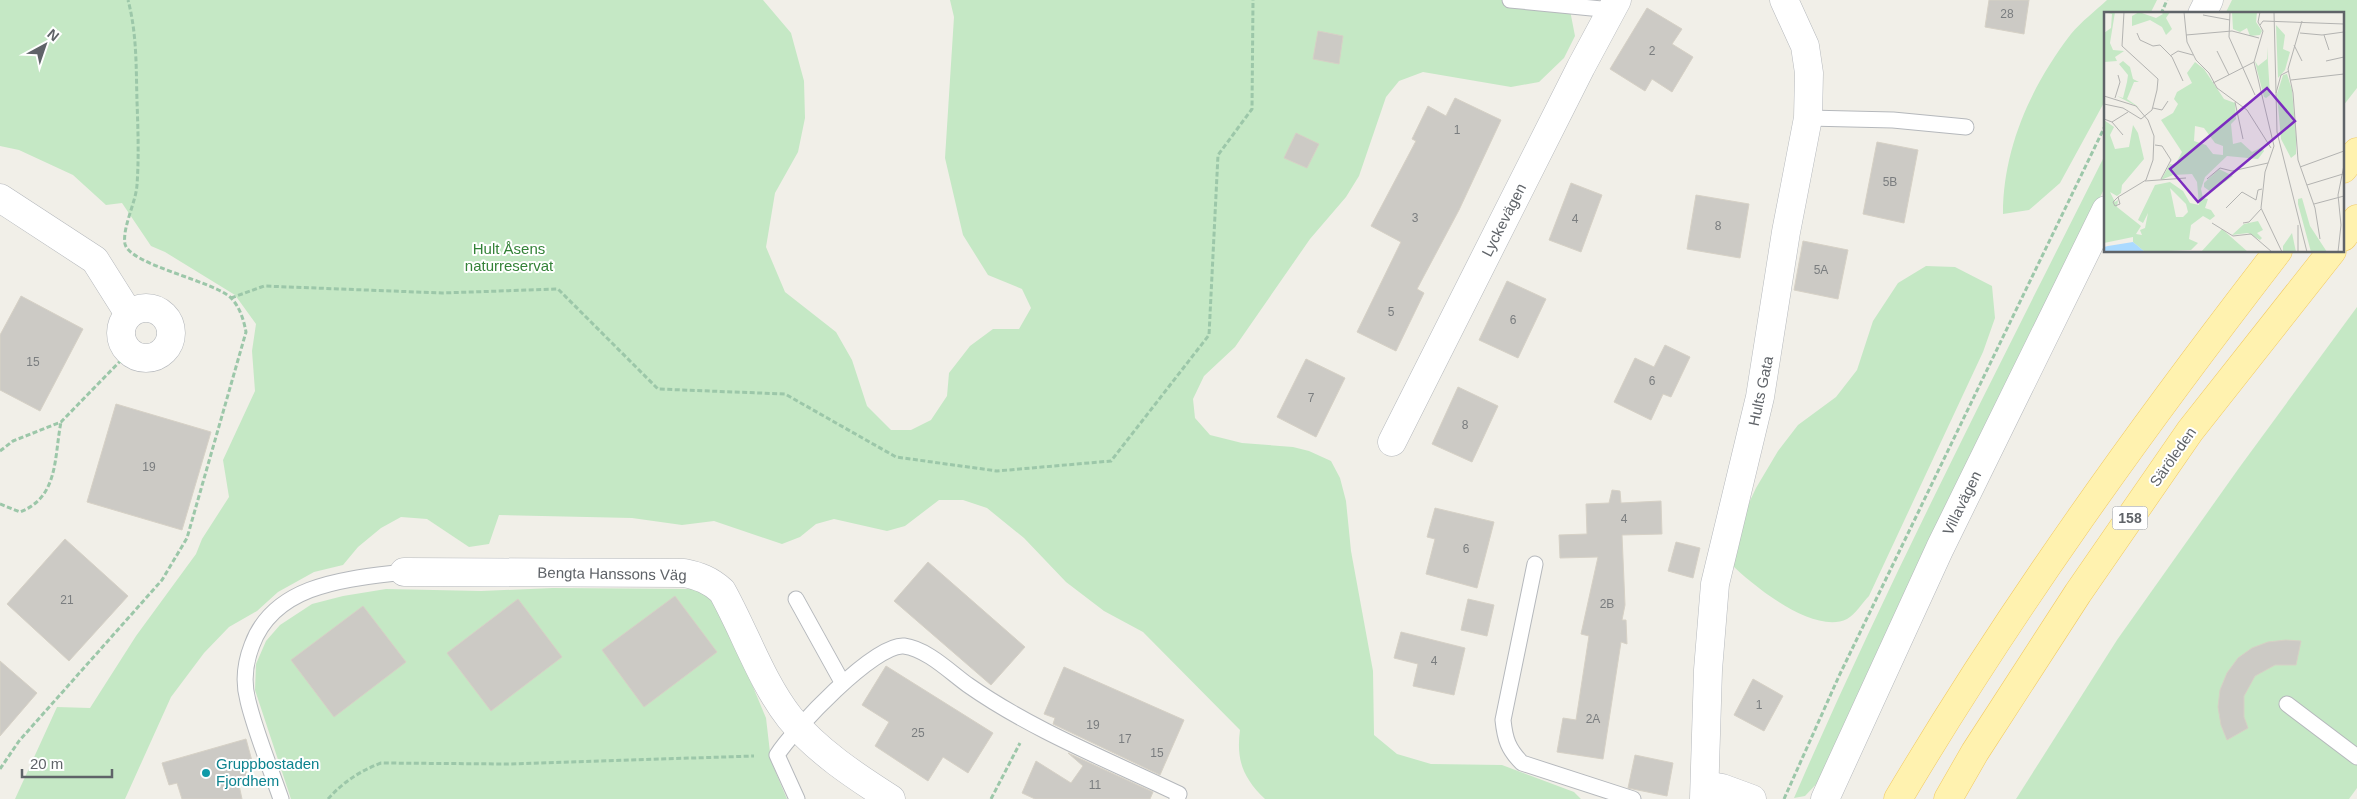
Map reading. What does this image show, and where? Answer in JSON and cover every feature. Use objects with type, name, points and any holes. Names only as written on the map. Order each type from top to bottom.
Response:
[{"type":"main road","points":[[2344,168],[2357,152]]},
{"type":"main road","points":[[2344,235],[2357,219]]},
{"type":"main road","points":[[2344,239],[2357,230]]},
{"type":"main road","name":"158","points":[[1898,799],[2043,570],[2175,384],[2277,252]]},
{"type":"main road","name":"Säröleden","points":[[1948,799],[1975,752],[2078,593],[2190,431],[2331,252]]},
{"type":"street","name":"Hults Gata","points":[[1752,799],[1722,788],[1704,792],[1708,670],[1715,584],[1760,397],[1786,232],[1808,118],[1809,73],[1804,46],[1784,0]]},
{"type":"street","points":[[2203,12],[2209,0]]},
{"type":"street","name":"Lyckevägen","points":[[1392,442],[1614,5]]},
{"type":"street","points":[[0,198],[81,248],[95,260],[129,314]]},
{"type":"street","name":"Villavägen","points":[[1825,799],[1940,548],[2104,214]]},
{"type":"street","points":[[144,308],[160,312],[166,317],[172,333],[166,348],[153,358],[136,357],[129,352],[121,338],[124,321],[129,314],[144,308]]},
{"type":"street","name":"Bengta Hanssons Väg","points":[[404,572],[684,573],[699,576],[712,582],[722,591],[772,689],[799,728],[815,744],[857,777],[890,799]]},
{"type":"lane","points":[[1510,0],[1614,5]]},
{"type":"lane","points":[[1808,118],[1893,120],[1966,127]]},
{"type":"lane","points":[[1535,564],[1503,720],[1505,739],[1510,752],[1522,763],[1633,799]]},
{"type":"lane","points":[[281,799],[248,700],[245,676],[248,654],[255,637],[267,616],[299,594],[330,582],[404,572]]},
{"type":"lane","points":[[796,599],[842,682]]},
{"type":"lane","points":[[797,799],[777,755],[786,741],[842,682],[890,648],[903,646],[929,657],[990,700],[1030,723],[1179,794],[1177,799]]},
{"type":"lane","points":[[2286,704],[2357,757]]},
{"type":"path","points":[[0,769],[19,741],[162,580],[187,538],[243,348],[246,332],[244,323],[231,298],[218,290],[131,253],[125,245],[126,231],[137,185],[135,27],[128,0]]},
{"type":"path","points":[[231,298],[264,286],[442,294],[558,289],[658,389],[785,394],[896,457],[997,471],[1110,461],[1209,335],[1218,155],[1252,109],[1253,0]]},
{"type":"path","points":[[2162,12],[2167,0]]},
{"type":"path","points":[[1784,799],[1843,667],[2104,128]]},
{"type":"path","points":[[0,451],[13,441],[34,431],[61,422],[129,352]]},
{"type":"path","points":[[0,504],[20,512],[31,508],[43,496],[51,483],[56,466],[56,450],[61,422]]},
{"type":"path","points":[[991,799],[1030,723]]},
{"type":"path","points":[[328,799],[339,787],[362,770],[381,763],[508,764],[777,755]]},
{"type":"green space","name":"Hult Åsens naturreservat","points":[[0,0],[763,0],[791,33],[804,81],[805,118],[798,152],[775,193],[766,247],[785,292],[836,332],[852,360],[867,406],[891,430],[911,430],[931,420],[947,396],[949,373],[970,346],[993,329],[1019,329],[1031,308],[1022,289],[988,275],[963,235],[945,158],[954,17],[950,0],[1568,0],[1575,36],[1564,58],[1539,82],[1511,87],[1423,72],[1399,81],[1386,97],[1359,176],[1346,197],[1310,239],[1235,347],[1204,376],[1193,399],[1195,418],[1210,435],[1242,443],[1293,447],[1309,451],[1331,461],[1340,478],[1346,501],[1351,551],[1373,671],[1374,735],[1397,754],[1431,764],[1502,765],[1574,792],[1581,799],[1265,799],[1251,784],[1243,768],[1239,750],[1240,730],[1143,632],[1104,611],[1066,582],[1024,538],[987,508],[963,500],[939,500],[905,526],[887,531],[834,519],[816,524],[800,537],[782,544],[714,521],[682,525],[632,518],[499,515],[489,544],[469,547],[427,519],[401,517],[381,528],[358,547],[343,565],[314,572],[278,592],[257,611],[229,627],[204,653],[171,697],[125,799],[15,799],[57,707],[90,708],[136,636],[196,554],[202,539],[229,497],[223,460],[255,391],[252,351],[256,324],[235,295],[165,252],[151,246],[122,203],[106,205],[73,175],[19,150],[0,146]]},
{"type":"green space","points":[[2107,0],[2157,0],[2151,12],[2104,12],[2104,103],[2060,183],[2029,210],[2003,214],[2004,189],[2008,165],[2022,119],[2032,96],[2057,54],[2071,34]]},
{"type":"green space","points":[[2232,0],[2357,0],[2357,88],[2344,105],[2344,33],[2346,30],[2344,32],[2344,12],[2226,12]]},
{"type":"green space","points":[[2104,157],[2104,189],[2007,386],[1820,780],[1805,796],[1794,798],[1906,554]]},
{"type":"green space","points":[[1926,266],[1955,267],[1992,286],[1995,318],[1983,352],[1869,596],[1856,612],[1847,619],[1833,622],[1818,620],[1785,606],[1768,595],[1730,563],[1735,533],[1756,488],[1778,451],[1798,425],[1836,397],[1857,370],[1873,321],[1898,283]]},
{"type":"green space","points":[[2357,307],[2357,788],[2349,799],[2016,799],[2117,640],[2239,468]]},
{"type":"green space","points":[[553,588],[693,589],[709,596],[721,612],[766,718],[771,761],[787,799],[291,799],[255,690],[256,664],[266,641],[280,625],[312,604],[343,596],[386,589],[481,591]]},
{"type":"building","points":[[1989,0],[2029,0],[2024,34],[1985,27]]},
{"type":"building","points":[[1647,8],[1682,29],[1672,44],[1693,57],[1672,92],[1652,79],[1645,91],[1610,69]]},
{"type":"building","points":[[1318,31],[1343,36],[1339,64],[1313,59]]},
{"type":"building","points":[[1455,98],[1501,120],[1459,210],[1417,289],[1424,293],[1396,351],[1357,332],[1401,242],[1371,226],[1416,141],[1412,139],[1428,106],[1446,116]]},
{"type":"building","points":[[1296,133],[1319,144],[1307,168],[1284,158]]},
{"type":"building","points":[[1877,142],[1918,150],[1904,223],[1863,214]]},
{"type":"building","points":[[1571,183],[1602,195],[1581,252],[1549,240]]},
{"type":"building","points":[[1696,195],[1749,204],[1740,258],[1687,249]]},
{"type":"building","points":[[1803,241],[1848,250],[1838,299],[1794,290]]},
{"type":"building","points":[[1507,281],[1546,299],[1518,358],[1479,340]]},
{"type":"building","points":[[21,296],[83,329],[40,411],[0,390],[0,335]]},
{"type":"building","points":[[1665,345],[1690,357],[1671,397],[1663,394],[1651,420],[1614,402],[1635,358],[1654,367]]},
{"type":"building","points":[[1306,359],[1345,378],[1316,437],[1277,417]]},
{"type":"building","points":[[1458,387],[1498,406],[1472,462],[1432,444]]},
{"type":"building","points":[[116,404],[211,432],[182,530],[87,502]]},
{"type":"building","points":[[1612,490],[1620,491],[1621,503],[1661,501],[1662,534],[1622,535],[1625,605],[1622,620],[1626,620],[1627,644],[1621,642],[1603,759],[1557,752],[1563,718],[1576,720],[1589,636],[1581,634],[1598,557],[1560,558],[1559,535],[1587,534],[1586,504],[1609,503]]},
{"type":"building","points":[[1435,508],[1494,522],[1477,588],[1426,574],[1435,539],[1427,537]]},
{"type":"building","points":[[65,539],[128,596],[69,661],[7,604]]},
{"type":"building","points":[[1676,542],[1700,548],[1693,578],[1668,571]]},
{"type":"building","points":[[928,562],[1025,647],[991,685],[894,601]]},
{"type":"building","points":[[675,596],[717,652],[644,707],[602,650]]},
{"type":"building","points":[[518,599],[562,657],[491,711],[447,653]]},
{"type":"building","points":[[1468,599],[1494,605],[1487,636],[1461,630]]},
{"type":"building","points":[[363,606],[406,662],[334,717],[291,660]]},
{"type":"building","points":[[1401,632],[1465,648],[1454,695],[1413,686],[1418,664],[1394,658]]},
{"type":"building","points":[[2301,641],[2296,665],[2275,665],[2255,676],[2244,696],[2244,717],[2248,728],[2227,740],[2221,725],[2218,707],[2220,690],[2227,673],[2238,658],[2252,648],[2268,642]]},
{"type":"building","points":[[0,661],[37,693],[0,736]]},
{"type":"building","points":[[886,666],[993,733],[968,773],[943,757],[928,781],[875,746],[889,722],[862,705]]},
{"type":"building","points":[[1064,667],[1184,720],[1160,775],[1053,724],[1055,718],[1044,714]]},
{"type":"building","points":[[1753,679],[1783,696],[1764,731],[1734,715]]},
{"type":"building","name":"Gruppbostaden Fjordhem","points":[[246,739],[252,761],[244,764],[249,783],[239,785],[242,799],[182,799],[177,783],[169,785],[162,763]]},
{"type":"building","points":[[1068,753],[1153,792],[1150,799],[1035,799],[1022,793],[1036,761],[1071,783],[1083,766]]},
{"type":"building","points":[[1635,755],[1673,763],[1667,796],[1628,788]]},
{"type":"place","name":"Gruppbostaden Fjordhem","points":[[206,773]]}]
